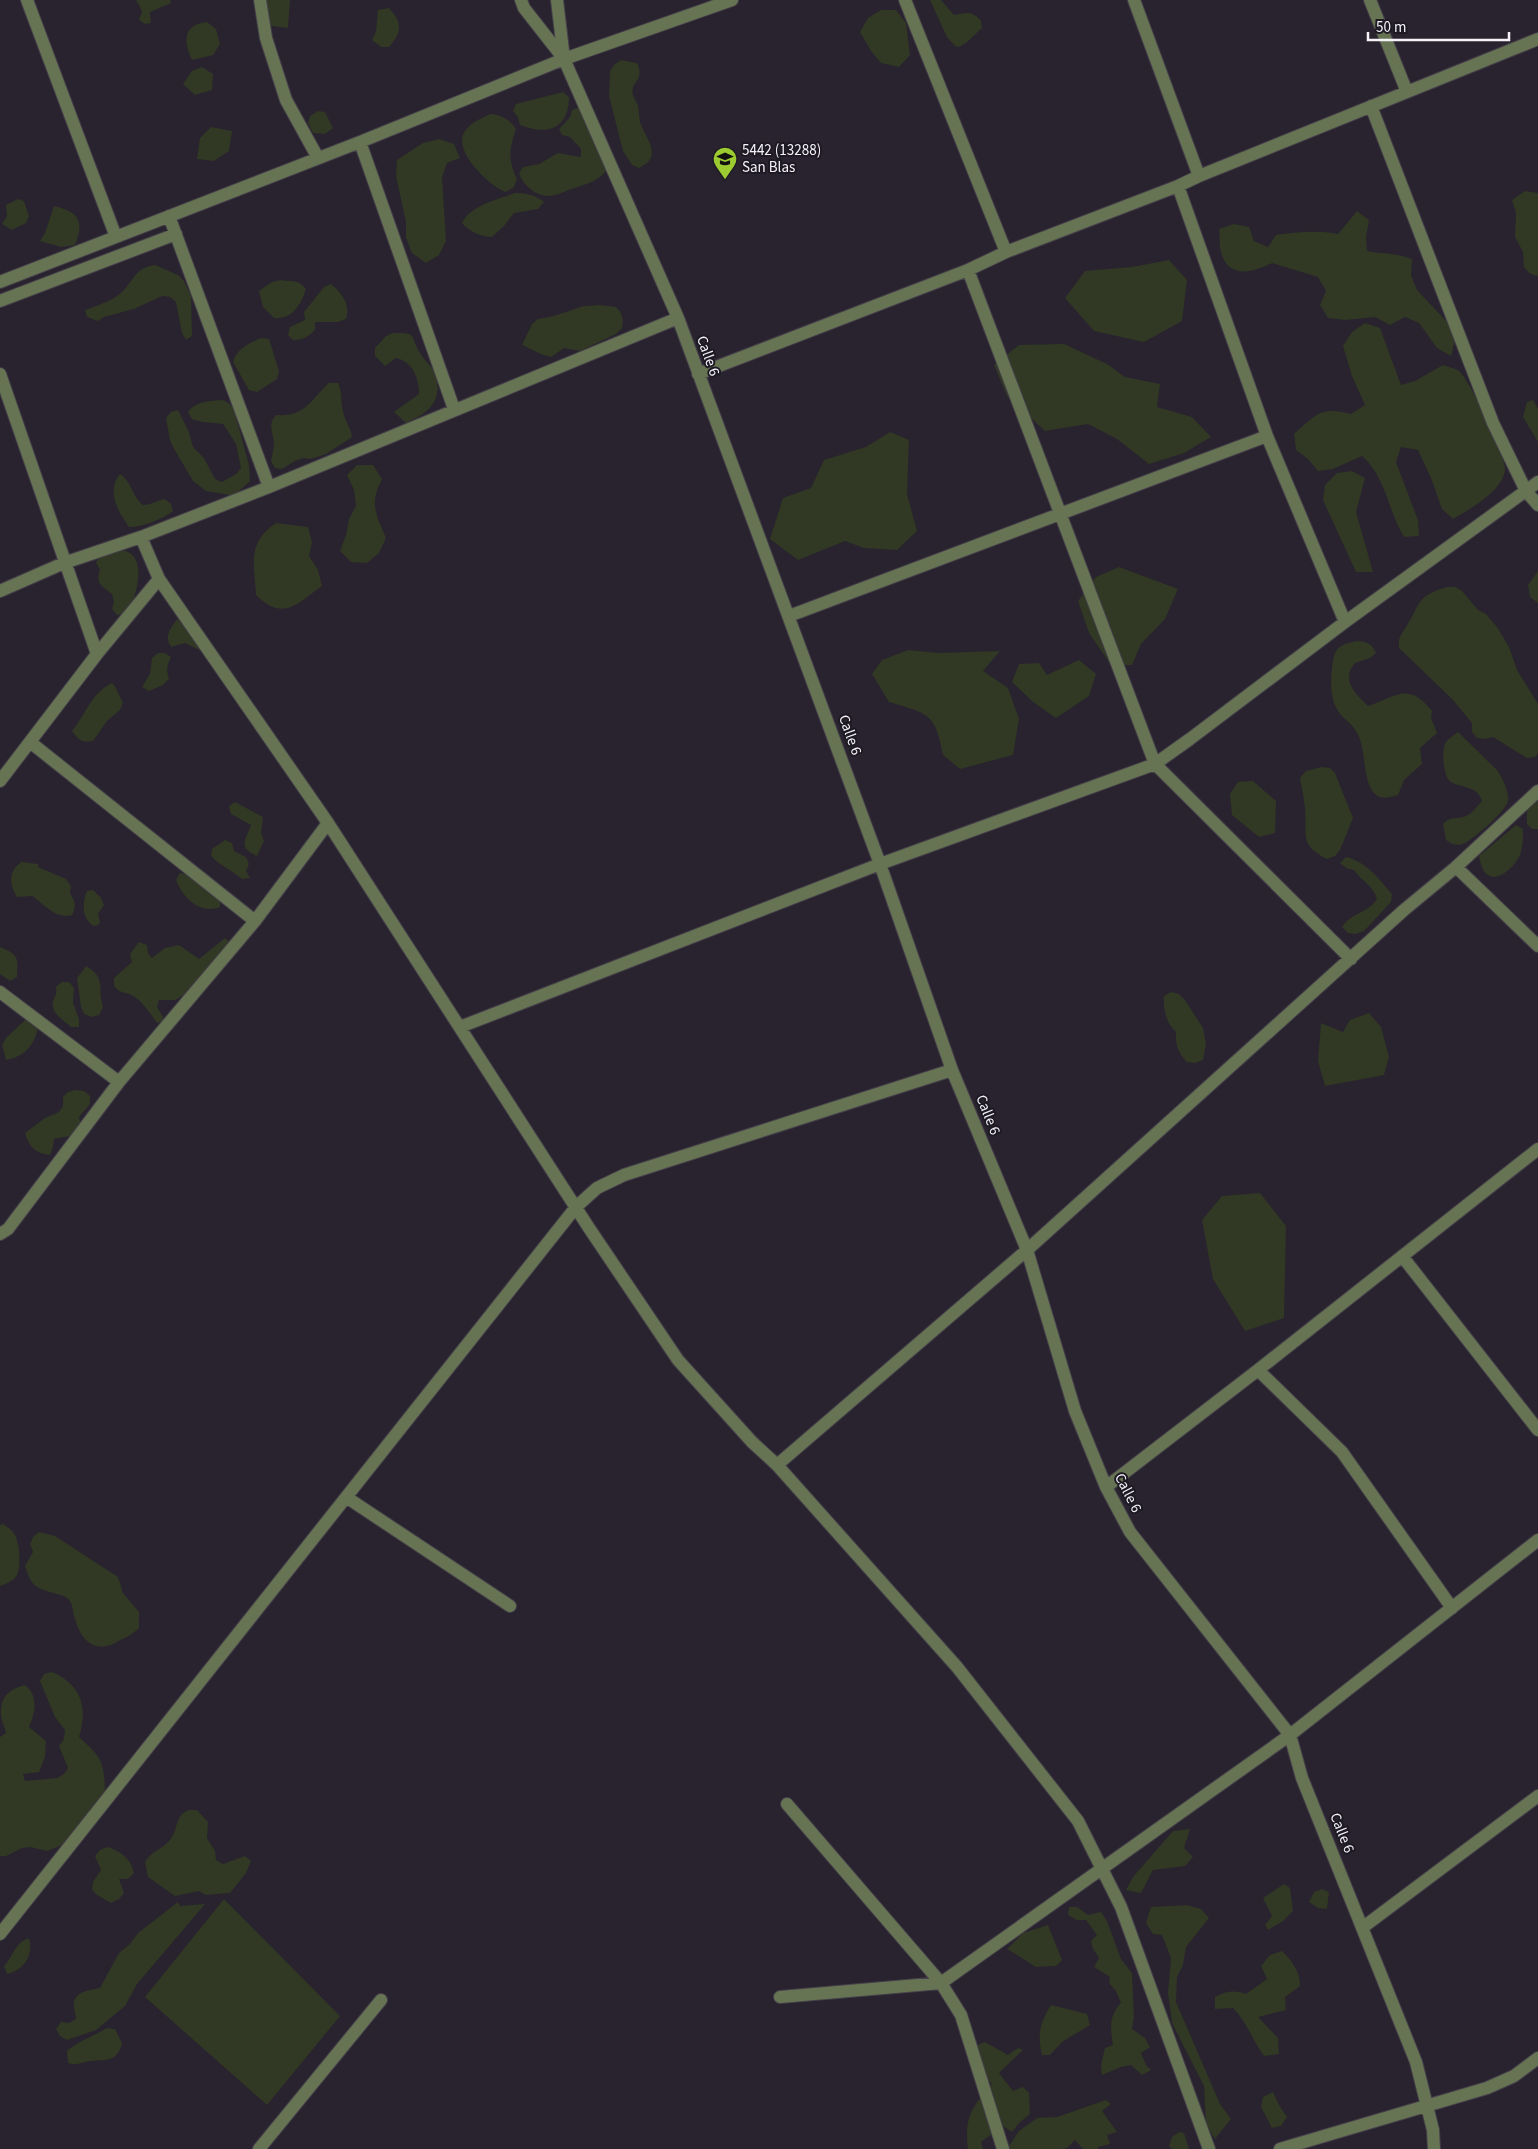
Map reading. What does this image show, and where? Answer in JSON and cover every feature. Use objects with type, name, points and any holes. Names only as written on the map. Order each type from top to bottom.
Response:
[{"type":"street","points":[[27,0],[116,237]]},
{"type":"street","points":[[260,0],[266,38],[286,100],[318,158]]},
{"type":"street","name":"Calle 6","points":[[521,0],[524,8],[564,59],[678,318],[880,864],[952,1070],[1026,1250],[1075,1411],[1106,1487],[1130,1532],[1290,1735],[1302,1778],[1416,2062],[1433,2130],[1434,2149]]},
{"type":"street","name":"Calle 6","points":[[557,0],[564,59]]},
{"type":"street","points":[[0,282],[360,142],[564,59],[732,0]]},
{"type":"street","points":[[905,0],[1006,252]]},
{"type":"street","points":[[1134,0],[1199,176]]},
{"type":"street","points":[[1370,0],[1407,92]]},
{"type":"street","points":[[698,374],[968,270],[1006,252],[1178,186],[1538,39]]},
{"type":"street","points":[[1371,106],[1494,423],[1526,491],[1538,505]]},
{"type":"street","points":[[360,142],[454,409]]},
{"type":"street","points":[[1178,186],[1266,436],[1344,622]]},
{"type":"street","points":[[169,216],[269,487]]},
{"type":"street","points":[[0,301],[176,234]]},
{"type":"street","points":[[968,270],[1155,764],[1351,959]]},
{"type":"street","points":[[0,591],[64,563],[141,537],[269,487],[678,318]]},
{"type":"street","points":[[0,374],[97,654]]},
{"type":"street","points":[[788,616],[1266,436]]},
{"type":"street","points":[[460,1027],[880,864],[1155,764],[1344,622],[1538,482]]},
{"type":"street","points":[[141,537],[159,579],[328,823],[576,1207],[678,1360],[752,1442],[777,1464],[957,1667],[1078,1820],[1121,1907],[1210,2149]]},
{"type":"street","points":[[0,781],[97,654],[159,579]]},
{"type":"street","points":[[30,742],[255,921]]},
{"type":"street","points":[[777,1464],[1026,1250],[1404,910],[1456,867],[1538,791]]},
{"type":"street","points":[[0,1234],[8,1229],[119,1082],[255,921],[328,823]]},
{"type":"street","points":[[1456,867],[1538,946]]},
{"type":"street","points":[[0,992],[119,1082]]},
{"type":"street","points":[[0,1934],[576,1207],[597,1188],[624,1175],[952,1070]]},
{"type":"street","points":[[1106,1487],[1258,1370],[1538,1148]]},
{"type":"street","points":[[1402,1256],[1538,1430]]},
{"type":"street","points":[[1258,1370],[1342,1452],[1452,1608]]},
{"type":"street","points":[[346,1496],[510,1606]]},
{"type":"street","points":[[780,1996],[941,1983],[1101,1867],[1290,1735],[1538,1540]]},
{"type":"street","points":[[1362,1928],[1538,1796]]},
{"type":"street","points":[[787,1804],[941,1983],[961,2015],[1003,2149]]},
{"type":"street","points":[[259,2149],[381,2000]]},
{"type":"street","points":[[1280,2149],[1487,2088],[1514,2076],[1538,2058]]},
{"type":"green space","points":[[136,0],[170,0],[171,3],[150,12],[151,23],[145,24],[139,20],[142,11]]},
{"type":"green space","points":[[267,0],[290,0],[288,28],[272,26],[259,14]]},
{"type":"green space","points":[[930,0],[941,0],[954,15],[969,13],[975,15],[981,21],[982,28],[966,43],[959,47],[955,46],[947,37]]},
{"type":"green space","points":[[389,8],[397,18],[399,28],[396,37],[389,47],[381,47],[372,40],[376,31],[378,10]]},
{"type":"green space","points":[[881,10],[896,10],[906,23],[910,55],[899,67],[881,63],[871,51],[860,32],[868,18]]},
{"type":"green space","points":[[207,22],[216,29],[220,44],[213,55],[192,60],[187,47],[187,35],[193,26]]},
{"type":"green space","points":[[621,60],[637,63],[640,74],[632,90],[638,106],[640,122],[649,141],[652,153],[651,159],[639,168],[632,165],[623,151],[609,96],[610,71]]},
{"type":"green space","points":[[202,67],[213,74],[212,90],[195,95],[183,84],[192,71]]},
{"type":"green space","points":[[563,92],[569,97],[568,108],[561,123],[555,127],[539,130],[520,125],[518,117],[513,111],[516,104]]},
{"type":"green space","points":[[579,107],[597,141],[600,157],[606,171],[592,182],[555,195],[544,196],[534,192],[527,186],[519,173],[523,167],[539,164],[558,153],[581,157],[581,149],[570,137],[562,135],[559,129],[570,117],[572,110]]},
{"type":"green space","points":[[318,111],[325,112],[333,128],[325,134],[313,133],[308,123],[310,116]]},
{"type":"green space","points":[[490,114],[498,115],[505,119],[516,129],[510,154],[517,179],[514,187],[506,192],[482,176],[474,167],[463,148],[462,139],[467,128]]},
{"type":"green space","points":[[211,127],[232,131],[229,151],[214,161],[197,159],[200,138]]},
{"type":"green space","points":[[439,139],[454,144],[460,158],[447,163],[442,177],[446,241],[439,255],[426,263],[412,253],[406,238],[406,222],[396,176],[397,160],[423,143]]},
{"type":"green space","points":[[1525,191],[1538,193],[1538,275],[1536,276],[1529,273],[1524,267],[1523,252],[1515,237],[1516,213],[1512,200]]},
{"type":"green space","points":[[515,193],[531,195],[544,202],[538,209],[514,213],[492,237],[475,233],[462,223],[478,207]]},
{"type":"green space","points":[[18,199],[24,201],[29,216],[26,223],[12,230],[2,224],[7,216],[6,205]]},
{"type":"green space","points":[[54,206],[69,211],[77,218],[79,229],[75,245],[61,247],[40,241],[45,233]]},
{"type":"green space","points":[[1357,211],[1369,220],[1366,237],[1367,251],[1412,259],[1411,275],[1417,290],[1450,325],[1455,340],[1451,356],[1437,348],[1419,323],[1405,317],[1390,325],[1375,317],[1345,320],[1328,318],[1320,305],[1326,291],[1318,277],[1272,263],[1250,271],[1235,270],[1224,261],[1220,246],[1219,229],[1234,224],[1249,227],[1254,241],[1268,247],[1276,235],[1307,232],[1338,234]]},
{"type":"green space","points":[[1169,260],[1187,280],[1182,321],[1144,342],[1094,331],[1065,298],[1085,271],[1132,267]]},
{"type":"green space","points":[[155,265],[178,275],[184,281],[191,296],[192,336],[186,340],[182,333],[176,302],[170,297],[162,296],[134,309],[104,317],[98,321],[87,317],[85,310],[117,296],[127,287],[137,273],[142,269]]},
{"type":"green space","points":[[280,280],[298,282],[306,289],[298,306],[291,314],[286,317],[274,318],[263,307],[259,291],[272,282]]},
{"type":"green space","points":[[331,284],[339,291],[346,304],[346,319],[338,322],[315,322],[315,330],[310,335],[303,339],[293,340],[288,335],[290,327],[305,320],[304,312],[324,287]]},
{"type":"green space","points":[[584,306],[616,307],[621,314],[623,319],[622,328],[616,334],[580,351],[564,348],[551,357],[522,345],[532,324],[538,319]]},
{"type":"green space","points":[[1365,323],[1380,328],[1401,385],[1415,381],[1443,365],[1458,370],[1478,402],[1494,435],[1504,462],[1503,478],[1492,493],[1453,519],[1442,509],[1418,450],[1401,447],[1396,462],[1418,520],[1419,536],[1404,537],[1382,484],[1370,464],[1362,456],[1333,469],[1318,471],[1308,459],[1296,450],[1294,434],[1314,417],[1332,411],[1351,414],[1365,405],[1352,376],[1343,346],[1352,332]]},
{"type":"green space","points":[[393,333],[412,336],[420,353],[433,369],[437,382],[438,390],[433,404],[422,415],[406,423],[394,412],[419,394],[418,382],[414,372],[402,360],[396,358],[385,366],[375,356],[375,348],[386,336]]},
{"type":"green space","points":[[261,338],[269,339],[279,371],[277,379],[257,392],[249,390],[233,362],[240,350]]},
{"type":"green space","points":[[1064,344],[1107,364],[1125,377],[1160,384],[1157,407],[1192,417],[1211,437],[1184,453],[1149,464],[1117,439],[1088,424],[1045,431],[1007,396],[994,365],[1019,345]]},
{"type":"green space","points":[[329,383],[338,383],[343,411],[352,437],[326,454],[311,459],[303,458],[282,469],[275,468],[271,461],[274,445],[271,428],[273,419],[276,415],[286,415],[301,410]]},
{"type":"green space","points":[[223,400],[230,404],[234,410],[249,465],[250,481],[238,492],[230,495],[206,491],[193,481],[170,440],[166,418],[171,412],[178,410],[189,432],[193,447],[204,458],[215,479],[222,482],[236,474],[241,468],[236,444],[223,424],[197,421],[192,419],[188,412],[199,404]]},
{"type":"green space","points":[[1533,400],[1538,409],[1538,442],[1523,417],[1527,402]]},
{"type":"green space","points":[[890,432],[909,440],[907,494],[917,531],[897,550],[864,548],[845,541],[798,560],[770,539],[783,498],[811,488],[824,460],[866,447]]},
{"type":"green space","points":[[357,465],[373,465],[382,479],[376,496],[375,509],[386,538],[379,553],[367,563],[351,562],[340,551],[349,519],[356,506],[354,490],[347,475]]},
{"type":"green space","points":[[1352,471],[1365,478],[1356,512],[1373,572],[1356,572],[1323,500],[1325,485],[1337,473]]},
{"type":"green space","points":[[120,474],[143,505],[165,499],[171,504],[173,511],[153,522],[129,527],[115,501],[114,487]]},
{"type":"green space","points":[[276,523],[308,527],[312,542],[309,556],[318,570],[322,586],[297,604],[282,609],[274,608],[256,595],[254,573],[256,546],[260,538]]},
{"type":"green space","points":[[116,550],[126,551],[131,554],[138,566],[138,584],[133,601],[126,614],[117,615],[112,609],[114,602],[112,594],[102,587],[99,581],[100,570],[96,562],[101,556]]},
{"type":"green space","points":[[1119,567],[1178,589],[1165,619],[1141,644],[1132,665],[1111,665],[1089,633],[1078,601],[1096,577]]},
{"type":"green space","points":[[1538,571],[1538,603],[1530,597],[1528,585]]},
{"type":"green space","points":[[1455,587],[1462,591],[1478,610],[1486,614],[1497,627],[1509,647],[1517,670],[1538,704],[1538,753],[1535,757],[1527,758],[1493,737],[1477,738],[1472,732],[1472,723],[1452,699],[1399,648],[1400,636],[1420,601],[1437,590]]},
{"type":"green space","points":[[177,619],[194,636],[199,650],[185,643],[171,647],[168,636],[170,629]]},
{"type":"green space","points":[[1357,641],[1369,644],[1376,653],[1370,658],[1355,663],[1351,669],[1349,681],[1359,697],[1368,706],[1402,694],[1416,696],[1432,711],[1431,718],[1437,733],[1420,748],[1422,764],[1404,780],[1398,795],[1390,797],[1379,797],[1372,791],[1367,778],[1361,743],[1353,727],[1339,713],[1332,695],[1331,675],[1334,656],[1341,646]]},
{"type":"green space","points":[[908,650],[938,653],[1000,651],[983,671],[1008,688],[1019,719],[1013,755],[960,769],[943,755],[937,730],[928,717],[913,709],[889,702],[872,674],[882,660]]},
{"type":"green space","points":[[158,653],[165,653],[171,657],[167,668],[169,679],[163,685],[149,691],[142,687],[150,674],[152,658]]},
{"type":"green space","points":[[1079,660],[1096,674],[1089,696],[1056,718],[1033,702],[1012,682],[1019,664],[1039,663],[1047,675]]},
{"type":"green space","points":[[112,683],[123,702],[120,710],[107,721],[93,741],[86,742],[76,737],[72,731],[94,698]]},
{"type":"green space","points":[[1458,732],[1497,770],[1505,784],[1508,796],[1502,811],[1488,826],[1472,839],[1460,845],[1452,844],[1446,840],[1443,824],[1449,820],[1468,815],[1482,801],[1477,792],[1451,782],[1446,775],[1444,746]]},
{"type":"green space","points":[[1322,767],[1330,768],[1335,773],[1353,818],[1340,850],[1335,856],[1327,859],[1312,849],[1306,838],[1305,809],[1300,778],[1306,771]]},
{"type":"green space","points":[[1253,781],[1276,801],[1275,833],[1259,837],[1232,815],[1230,794],[1238,782]]},
{"type":"green space","points":[[1538,799],[1538,829],[1532,829],[1527,824],[1527,809]]},
{"type":"green space","points":[[235,802],[263,817],[261,833],[264,841],[257,856],[247,850],[245,846],[245,839],[251,825],[231,814],[229,806]]},
{"type":"green space","points":[[1516,825],[1523,829],[1519,857],[1511,868],[1500,876],[1489,876],[1483,869],[1479,856]]},
{"type":"green space","points":[[225,840],[232,843],[234,851],[246,857],[249,864],[246,871],[250,878],[242,879],[211,856],[212,849]]},
{"type":"green space","points":[[1346,857],[1366,867],[1392,894],[1391,902],[1364,931],[1356,934],[1348,933],[1342,927],[1377,899],[1373,890],[1354,870],[1346,868],[1340,863]]},
{"type":"green space","points":[[21,862],[38,864],[38,867],[66,879],[71,886],[70,893],[75,904],[72,915],[66,916],[55,913],[32,896],[17,897],[12,887],[11,878],[14,870]]},
{"type":"green space","points":[[180,873],[196,880],[220,899],[220,907],[206,909],[199,907],[188,899],[176,880]]},
{"type":"green space","points":[[93,890],[101,898],[104,905],[98,914],[100,922],[94,926],[87,919],[84,910],[84,900],[87,891]]},
{"type":"green space","points":[[225,938],[231,943],[186,994],[175,1000],[159,1000],[157,1007],[165,1020],[157,1023],[138,1000],[132,995],[119,991],[114,986],[114,978],[132,962],[130,954],[139,942],[147,945],[148,953],[152,958],[165,948],[179,945],[199,959]]},
{"type":"green space","points":[[0,947],[11,952],[17,961],[17,977],[10,981],[0,974]]},
{"type":"green space","points":[[86,966],[93,970],[99,979],[103,1007],[99,1015],[92,1017],[84,1014],[81,1007],[77,978]]},
{"type":"green space","points":[[62,982],[69,982],[74,988],[73,1003],[79,1019],[79,1027],[71,1027],[58,1016],[54,1009],[53,1002],[56,987]]},
{"type":"green space","points":[[1171,992],[1179,994],[1185,1000],[1203,1028],[1206,1044],[1203,1060],[1195,1063],[1187,1062],[1179,1052],[1176,1032],[1168,1020],[1164,1006],[1164,996]]},
{"type":"green space","points":[[1369,1013],[1381,1027],[1389,1057],[1384,1075],[1325,1086],[1318,1061],[1321,1023],[1343,1032],[1350,1020]]},
{"type":"green space","points":[[25,1020],[33,1021],[38,1027],[37,1033],[28,1049],[18,1056],[6,1060],[2,1045],[6,1038]]},
{"type":"green space","points":[[84,1091],[90,1096],[90,1104],[79,1117],[81,1125],[70,1136],[54,1139],[50,1155],[40,1153],[28,1142],[25,1133],[45,1118],[59,1112],[63,1106],[63,1097],[68,1092]]},
{"type":"green space","points":[[1260,1193],[1286,1226],[1284,1318],[1245,1331],[1213,1279],[1202,1220],[1222,1196]]},
{"type":"green space","points":[[3,1524],[15,1535],[19,1550],[19,1561],[16,1577],[0,1586],[0,1525]]},
{"type":"green space","points":[[39,1532],[55,1536],[118,1577],[123,1593],[139,1612],[139,1628],[126,1637],[106,1646],[99,1647],[88,1642],[77,1626],[69,1600],[64,1596],[39,1588],[30,1579],[25,1566],[33,1552],[30,1544],[33,1537]]},
{"type":"green space","points":[[52,1672],[70,1684],[80,1699],[83,1716],[79,1737],[100,1760],[104,1772],[105,1791],[62,1845],[47,1851],[30,1847],[22,1848],[6,1856],[0,1856],[0,1737],[6,1733],[1,1710],[6,1695],[14,1689],[25,1685],[29,1689],[34,1699],[34,1705],[29,1727],[46,1741],[45,1757],[39,1772],[23,1774],[25,1781],[57,1778],[64,1774],[68,1768],[59,1746],[64,1739],[65,1730],[55,1717],[40,1681],[44,1674]]},
{"type":"green space","points":[[189,1810],[197,1810],[208,1822],[207,1838],[215,1851],[216,1860],[223,1864],[245,1856],[251,1861],[246,1873],[230,1893],[206,1895],[199,1891],[175,1896],[148,1877],[145,1862],[169,1841],[181,1815]]},
{"type":"green space","points":[[1190,1829],[1184,1848],[1193,1857],[1185,1866],[1153,1870],[1141,1893],[1126,1890],[1133,1877],[1173,1831]]},
{"type":"green space","points":[[107,1847],[125,1856],[131,1864],[134,1873],[128,1879],[119,1879],[124,1893],[119,1899],[111,1903],[92,1890],[93,1882],[101,1870],[95,1856],[100,1850]]},
{"type":"green space","points":[[1284,1884],[1290,1888],[1293,1911],[1283,1921],[1268,1930],[1265,1925],[1272,1916],[1263,1898]]},
{"type":"green space","points":[[1322,1889],[1329,1892],[1327,1909],[1318,1908],[1309,1902],[1314,1892]]},
{"type":"green space","points":[[224,1899],[340,2016],[267,2105],[145,1997]]},
{"type":"green space","points":[[178,1902],[180,1906],[205,1904],[137,1984],[125,2006],[96,2030],[67,2040],[60,2036],[56,2029],[61,2022],[69,2023],[76,2019],[74,2005],[77,1996],[100,1988],[119,1953],[130,1944],[138,1933]]},
{"type":"green space","points":[[1187,1905],[1201,1909],[1209,1918],[1186,1947],[1183,1965],[1177,1977],[1176,2002],[1220,2104],[1231,2119],[1215,2139],[1206,2124],[1204,2086],[1172,2023],[1168,1993],[1171,1958],[1162,1935],[1153,1934],[1146,1923],[1151,1907]]},
{"type":"green space","points":[[1069,1907],[1077,1907],[1088,1915],[1101,1912],[1107,1921],[1121,1959],[1132,1973],[1134,2017],[1132,2029],[1145,2038],[1150,2047],[1141,2053],[1146,2065],[1151,2070],[1142,2075],[1131,2065],[1102,2075],[1101,2065],[1105,2048],[1113,2045],[1112,2017],[1121,2003],[1116,1991],[1109,1983],[1110,1977],[1094,1967],[1099,1958],[1093,1949],[1091,1941],[1097,1935],[1086,1920],[1077,1920],[1068,1915]]},
{"type":"green space","points":[[1048,1925],[1062,1960],[1056,1966],[1036,1967],[1007,1949],[1023,1933]]},
{"type":"green space","points":[[29,1938],[30,1950],[26,1961],[18,1969],[7,1974],[4,1966],[17,1946]]},
{"type":"green space","points":[[1282,1951],[1295,1967],[1299,1976],[1300,1986],[1285,1997],[1286,2010],[1258,2017],[1278,2038],[1279,2054],[1264,2056],[1242,2019],[1233,2008],[1215,2009],[1215,1997],[1230,1992],[1246,1994],[1267,1979],[1261,1966],[1270,1955]]},
{"type":"green space","points":[[1051,2005],[1087,2014],[1090,2025],[1062,2042],[1050,2055],[1042,2055],[1040,2029]]},
{"type":"green space","points":[[107,2028],[115,2029],[122,2043],[114,2057],[107,2060],[77,2064],[68,2063],[67,2051],[76,2044]]},
{"type":"green space","points":[[985,2042],[1008,2055],[1018,2048],[1023,2050],[999,2073],[1013,2091],[1023,2087],[1029,2093],[1030,2114],[1012,2132],[1003,2126],[981,2142],[983,2149],[968,2149],[967,2129],[971,2113],[979,2099],[992,2084],[971,2065],[965,2050]]},
{"type":"green space","points":[[1273,2092],[1287,2117],[1281,2126],[1272,2128],[1261,2107],[1263,2097]]},
{"type":"green space","points":[[1106,2100],[1111,2104],[1102,2111],[1117,2132],[1107,2135],[1110,2144],[1098,2147],[1098,2149],[1083,2149],[1075,2140],[1067,2148],[1062,2149],[1007,2149],[1019,2131],[1037,2118],[1057,2117]]},
{"type":"green space","points":[[1179,2132],[1184,2133],[1189,2149],[1172,2149],[1169,2146],[1172,2137]]},
{"type":"place","name":"5442 (13288) San Blas","points":[[725,180]]}]
